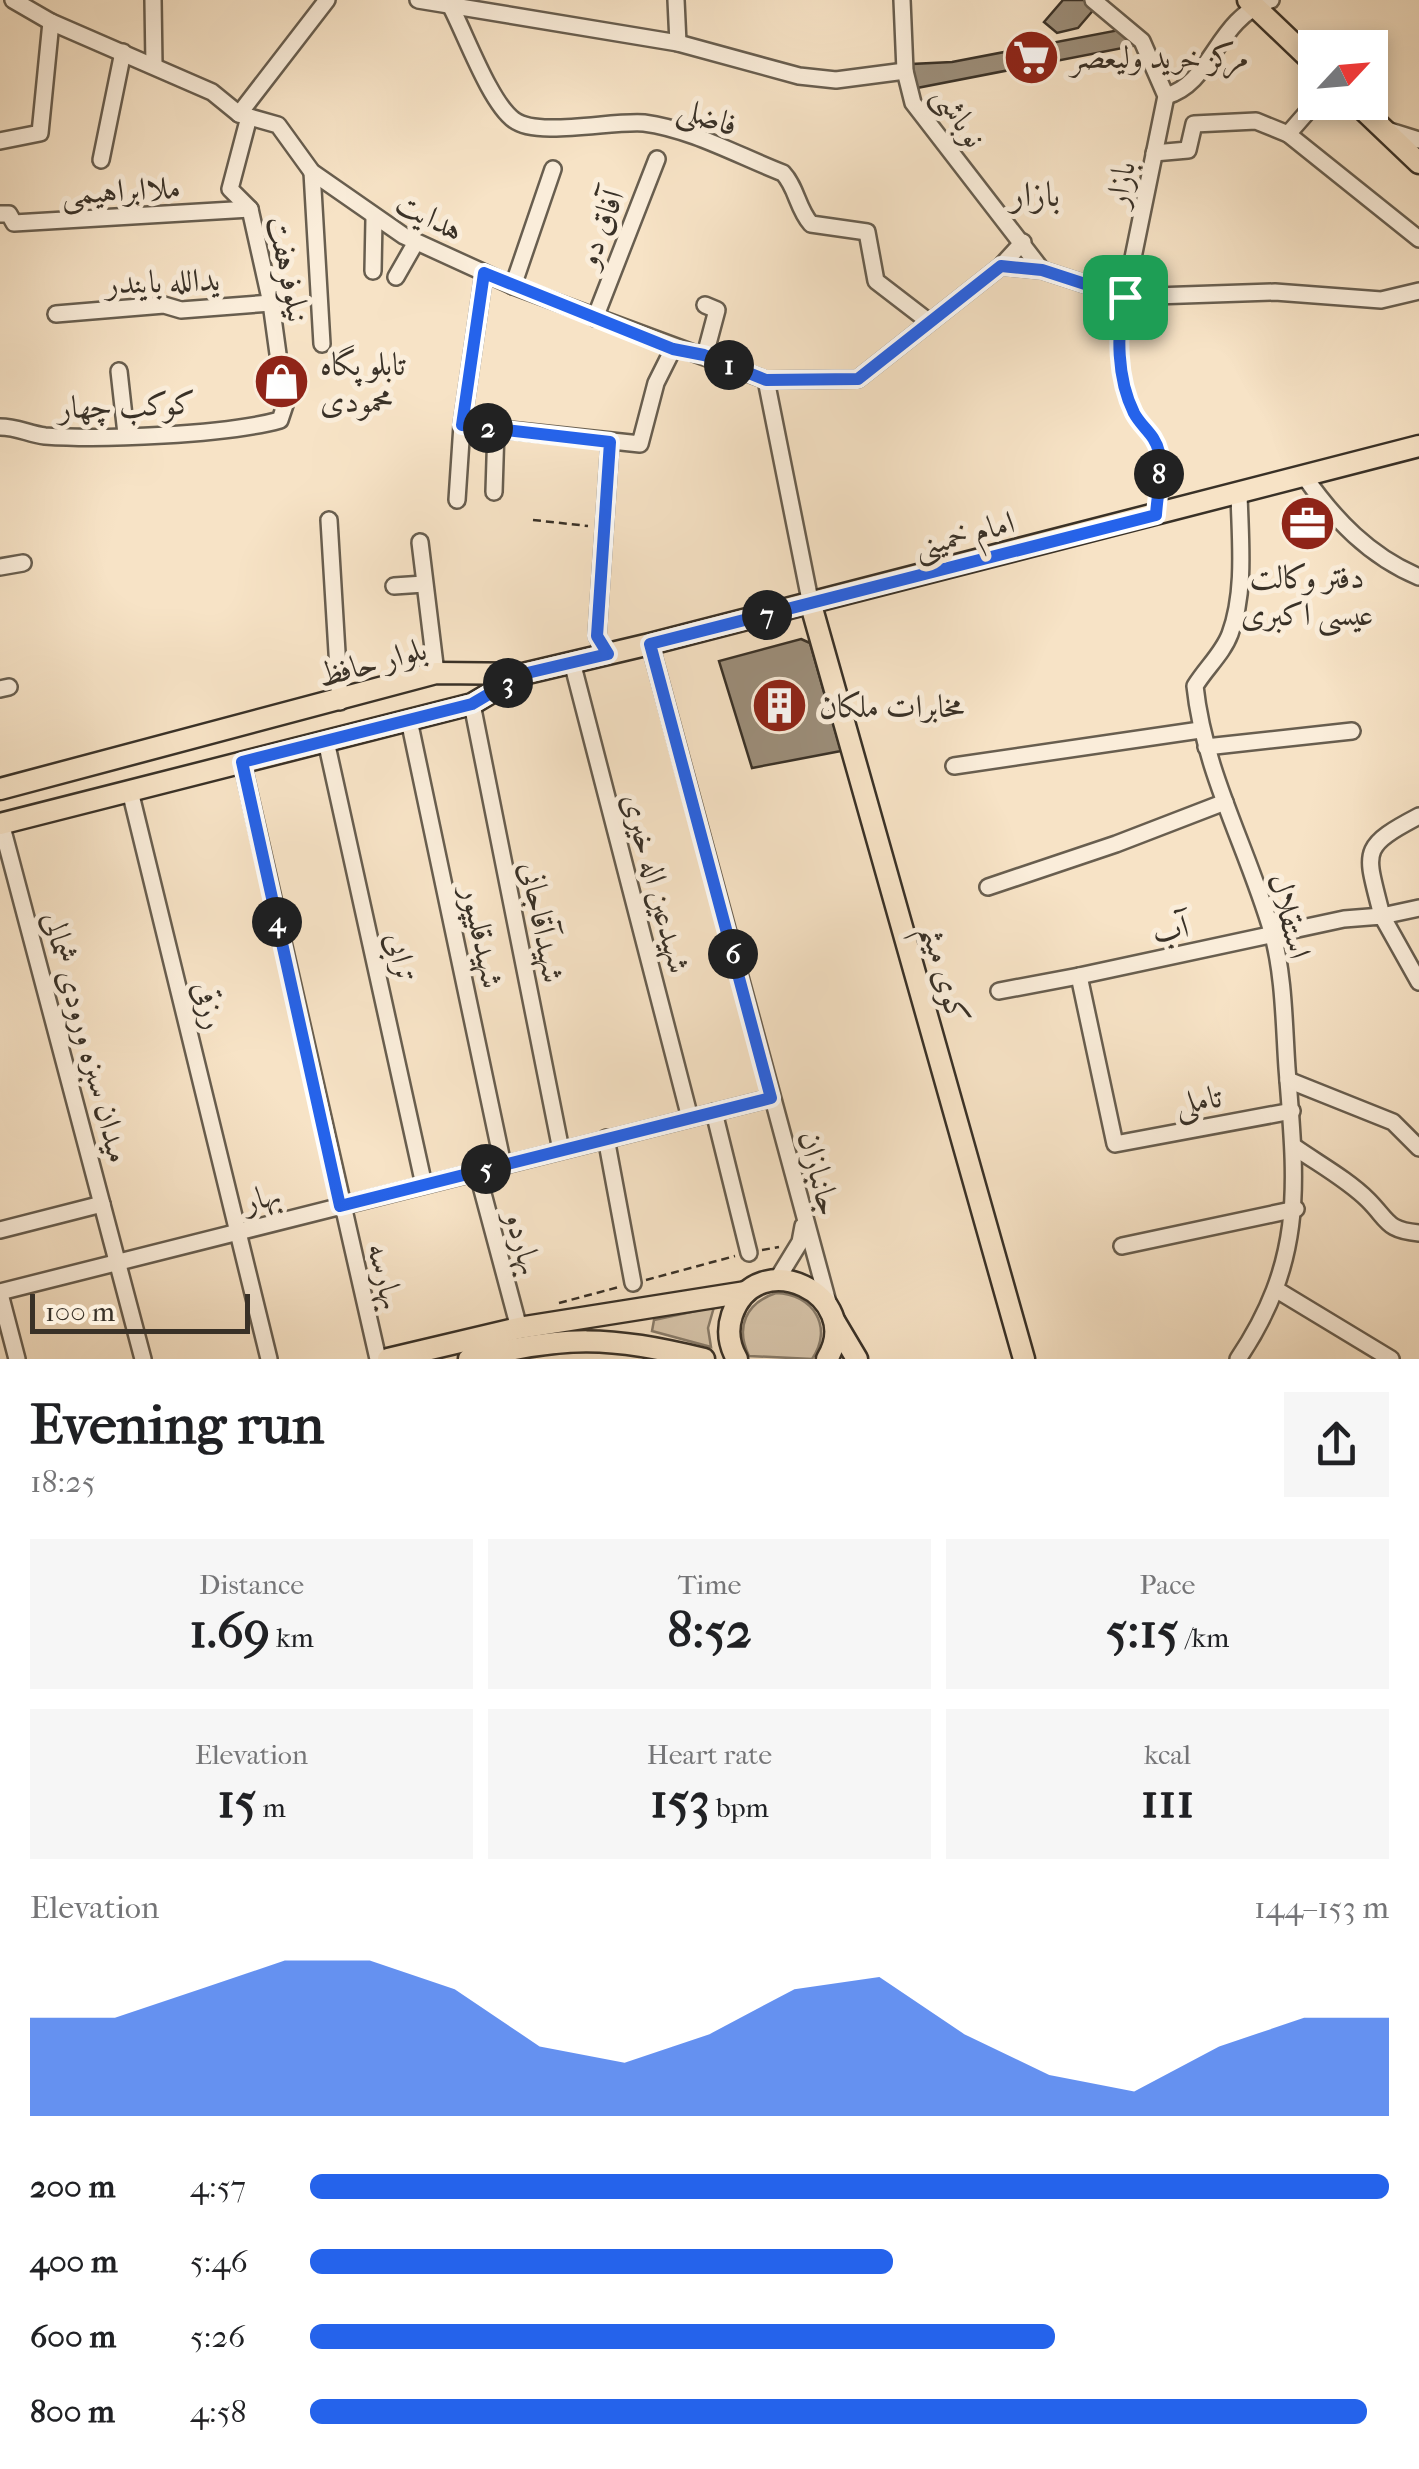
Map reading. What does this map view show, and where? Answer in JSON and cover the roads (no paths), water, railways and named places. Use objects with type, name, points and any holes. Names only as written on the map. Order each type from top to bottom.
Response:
[{"type":"main road","points":[[1258,2],[1298,46]]},
{"type":"main road","points":[[1374,120],[1419,163]]},
{"type":"main road","name":"امام خمینی","points":[[523,674],[811,605],[1419,446]]},
{"type":"main road","name":"کوی میثم","points":[[811,605],[1024,1359]]},
{"type":"main road","name":"بلوار حافظ","points":[[0,789],[340,702],[436,673],[523,674]]},
{"type":"main road","name":"بلوار حافظ","points":[[1,824],[472,704],[523,674]]},
{"type":"main road","points":[[469,1359],[524,1344],[597,1314],[746,1292],[778,1278],[810,1286],[857,1359]]},
{"type":"main road","points":[[737,1359],[729,1338],[730,1321],[746,1292]]},
{"type":"main road","points":[[826,1359],[835,1337],[832,1316]]},
{"type":"main road","points":[[388,1359],[563,1339],[638,1343],[704,1359]]},
{"type":"street","name":"هدایت","points":[[13,0],[212,92],[244,116],[278,125],[312,172],[374,219],[416,242],[513,286],[673,349],[704,355],[766,380]]},
{"type":"street","points":[[0,141],[40,133],[51,20],[58,0]]},
{"type":"street","points":[[153,0],[154,65]]},
{"type":"street","points":[[244,116],[327,0]]},
{"type":"street","points":[[418,0],[678,43],[798,76],[836,80],[905,71]]},
{"type":"street","points":[[540,0],[541,20]]},
{"type":"street","points":[[676,0],[678,43]]},
{"type":"street","name":"نوباشی","points":[[902,0],[905,71],[913,103],[951,158],[1042,270]]},
{"type":"street","points":[[1093,0],[1142,41],[1166,96],[1189,85],[1235,20],[1258,2]]},
{"type":"street","name":"فاضلی","points":[[450,5],[494,94],[514,120],[536,126],[645,124],[694,136],[782,173],[792,183],[801,213],[811,224],[867,232],[876,281],[928,321]]},
{"type":"street","points":[[102,160],[123,52]]},
{"type":"street","name":"بازار","points":[[1125,297],[1166,96]]},
{"type":"street","name":"نیلوفرهفت","points":[[244,116],[230,189],[250,210],[271,304],[284,405],[280,420],[259,426]]},
{"type":"street","points":[[1288,134],[1300,120]]},
{"type":"street","points":[[1154,153],[1188,150],[1194,124],[1256,121],[1288,134],[1419,239]]},
{"type":"street","points":[[1382,128],[1419,140]]},
{"type":"street","name":"آفاق دو","points":[[595,318],[657,159]]},
{"type":"street","points":[[513,286],[552,169]]},
{"type":"street","points":[[312,172],[322,344]]},
{"type":"street","name":"ملاابراهیمی","points":[[0,214],[8,214],[14,224],[250,210]]},
{"type":"street","points":[[373,271],[374,219]]},
{"type":"street","points":[[396,277],[416,242]]},
{"type":"street","points":[[811,605],[766,380],[858,379],[1001,266],[1023,242]]},
{"type":"street","points":[[1001,266],[1042,270],[1125,297],[1275,292],[1381,300],[1419,291]]},
{"type":"street","points":[[457,500],[462,425],[484,273]]},
{"type":"street","name":"یدالله بایندر","points":[[56,314],[164,304],[181,310],[271,304]]},
{"type":"street","points":[[704,355],[718,310],[705,305]]},
{"type":"street","points":[[462,425],[640,444],[656,382],[673,349]]},
{"type":"street","points":[[119,372],[126,434]]},
{"type":"street","name":"کوکب چهار","points":[[0,427],[22,427],[40,436],[259,426]]},
{"type":"street","points":[[494,492],[496,428]]},
{"type":"street","points":[[608,654],[597,636],[610,442]]},
{"type":"street","points":[[1304,476],[1328,510],[1383,562],[1419,577]]},
{"type":"street","name":"استقلال","points":[[1238,494],[1241,558],[1234,618],[1229,637],[1196,686],[1200,730],[1272,935],[1296,1148],[1296,1209],[1277,1290],[1238,1359]]},
{"type":"street","points":[[328,520],[340,702]]},
{"type":"street","points":[[420,542],[436,673]]},
{"type":"street","points":[[0,567],[23,563]]},
{"type":"street","points":[[394,586],[424,584]]},
{"type":"street","name":"جانبازان","points":[[650,644],[832,1316]]},
{"type":"street","name":"شهیدعین اله خیری","points":[[572,662],[690,1118]]},
{"type":"street","name":"شهیدآقاجانی","points":[[472,704],[561,1150]]},
{"type":"street","name":"شهیدقلیپور","points":[[409,720],[502,1165]]},
{"type":"street","points":[[954,766],[1200,730]]},
{"type":"street","points":[[1206,747],[1352,731]]},
{"type":"street","name":"ترابی","points":[[326,741],[424,1185]]},
{"type":"street","name":"بهارسه","points":[[242,762],[340,1206],[378,1359]]},
{"type":"street","name":"رزقی","points":[[130,791],[269,1359]]},
{"type":"street","points":[[988,887],[1225,802]]},
{"type":"street","points":[[1419,816],[1378,838],[1370,853],[1382,916],[1419,982]]},
{"type":"street","name":"میدان سبزه ورودی شمالی","points":[[1,824],[143,1359]]},
{"type":"street","name":"آب","points":[[999,991],[1419,908]]},
{"type":"street","name":"تاملی","points":[[1080,976],[1115,1144],[1292,1111]]},
{"type":"street","points":[[1288,1080],[1393,1122],[1419,1148]]},
{"type":"street","name":"بهار","points":[[0,1293],[771,1098]]},
{"type":"street","points":[[714,1112],[749,1254]]},
{"type":"street","points":[[606,1138],[633,1283]]},
{"type":"street","points":[[1296,1148],[1369,1200],[1383,1221],[1400,1231],[1419,1233]]},
{"type":"street","name":"بهاردو","points":[[477,1171],[524,1344]]},
{"type":"street","points":[[0,1230],[102,1204]]},
{"type":"street","points":[[1122,1246],[1296,1209]]},
{"type":"street","points":[[778,1278],[800,1242],[804,1222]]},
{"type":"street","points":[[1277,1290],[1390,1359]]},
{"type":"street","points":[[0,1293],[16,1359]]},
{"type":"place","name":"مرکز خرید ولیعصر","points":[[1032,57]]},
{"type":"place","name":"تابلو پگاه محمودی","points":[[281,382]]},
{"type":"place","name":"دفتر وکالت عیسی اکبری","points":[[1307,523]]},
{"type":"place","name":"مخابرات ملکان","points":[[780,706]]},
{"type":"district","name":"بازار","points":[[1035,194]]}]
